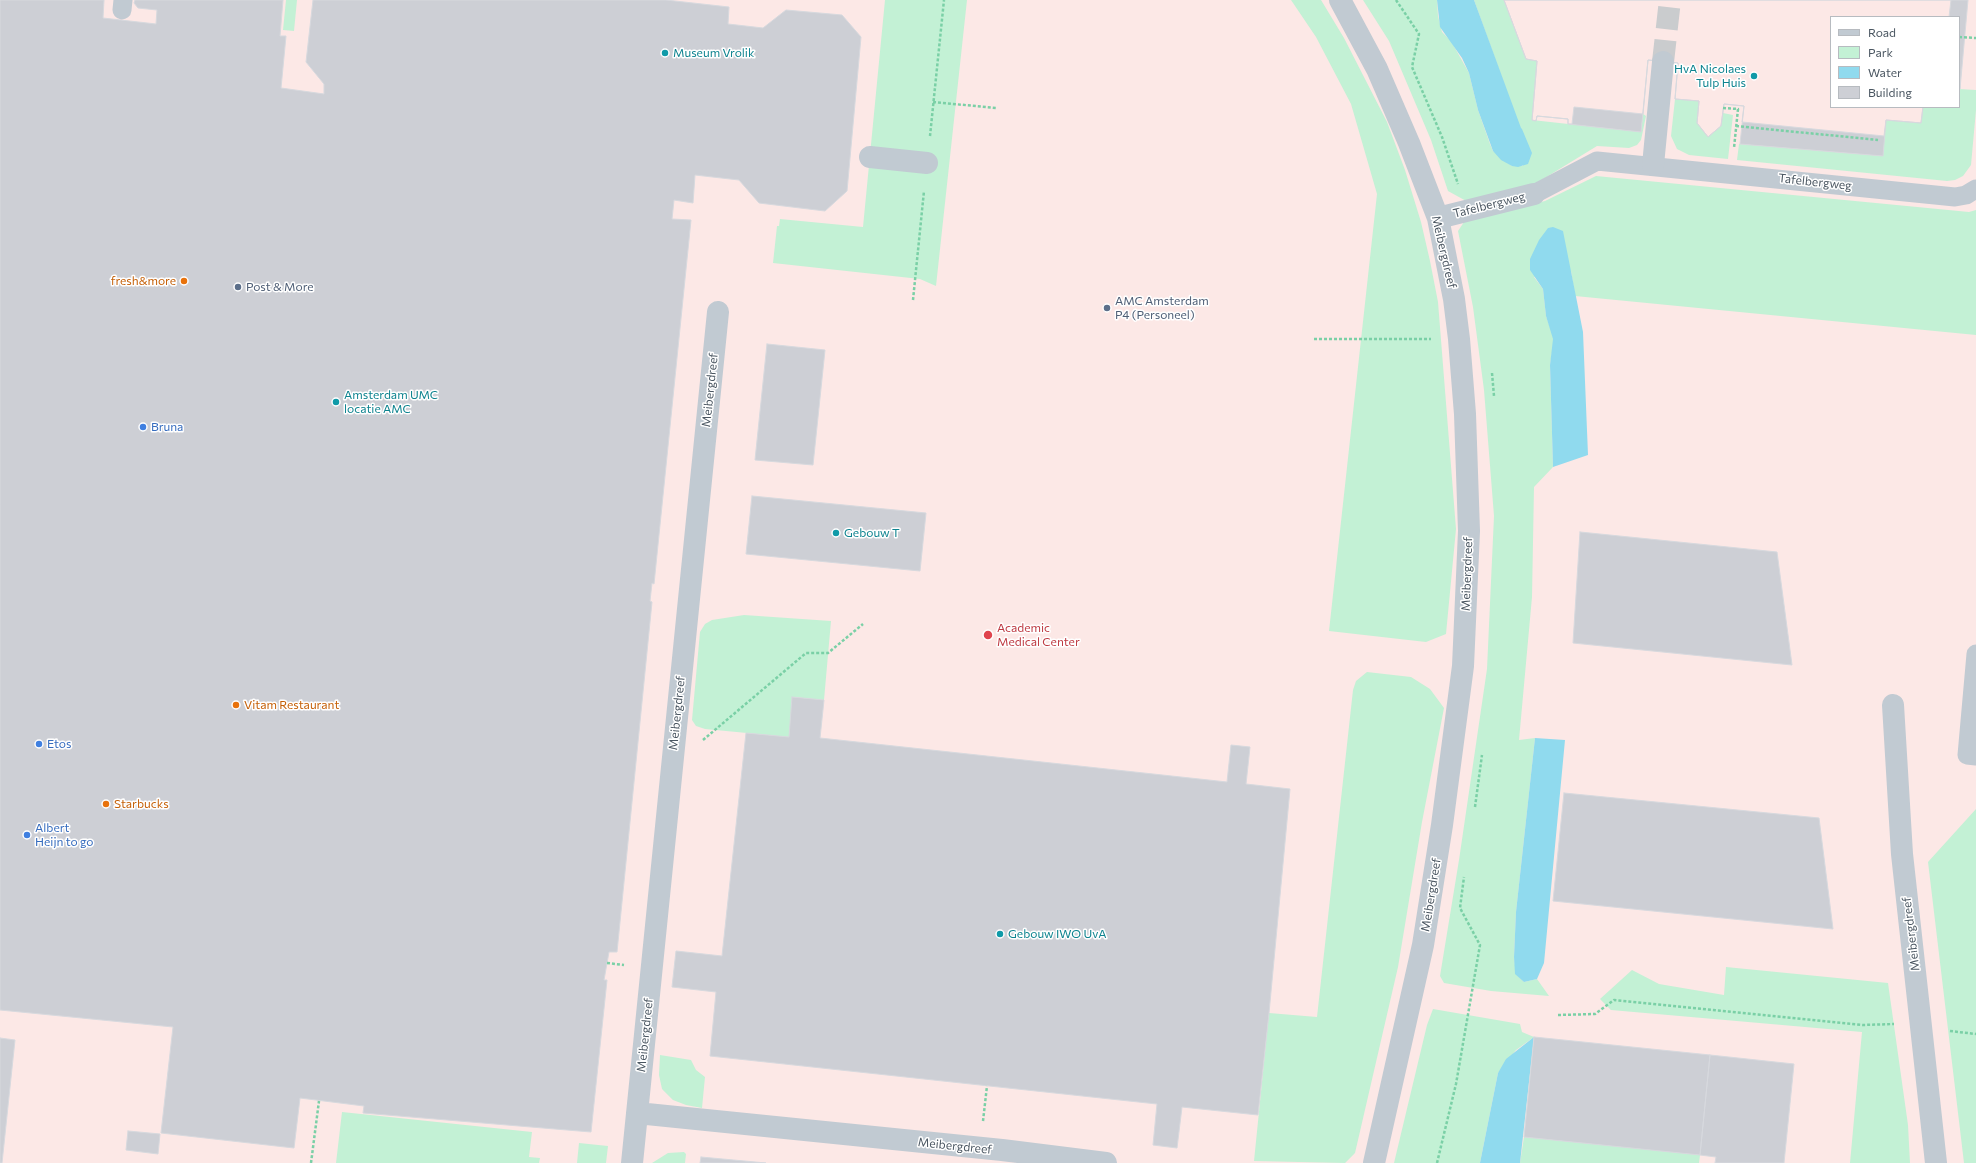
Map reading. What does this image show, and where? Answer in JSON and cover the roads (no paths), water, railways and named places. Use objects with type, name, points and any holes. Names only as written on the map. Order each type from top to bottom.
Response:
[{"type":"street","name":"Meibergdreef","points":[[1340,0],[1377,69],[1409,143],[1438,218],[1454,299],[1460,339],[1465,414],[1469,531],[1463,666],[1442,825],[1423,945],[1374,1163]]},
{"type":"street","points":[[1653,166],[1663,62]]},
{"type":"street","points":[[870,157],[927,163]]},
{"type":"street","name":"Tafelbergweg","points":[[1438,218],[1534,194]]},
{"type":"street","name":"Meibergdreef","points":[[632,1163],[718,312]]},
{"type":"street","name":"Meibergdreef","points":[[1893,705],[1902,854],[1936,1163]]},
{"type":"street","name":"Meibergdreef","points":[[637,1114],[1002,1150],[1106,1163]]},
{"type":"lane","name":"Tafelbergweg","points":[[1534,194],[1597,161],[1955,197],[1966,195],[1976,189]]},
{"type":"lane","points":[[1976,654],[1967,755],[1976,756]]},
{"type":"water","points":[[1437,0],[1474,0],[1521,128],[1532,153],[1528,164],[1518,167],[1512,166],[1501,160],[1493,151],[1478,110],[1469,73],[1462,58],[1440,27]]},
{"type":"water","points":[[1553,227],[1563,231],[1583,332],[1588,455],[1553,467],[1550,365],[1553,339],[1546,316],[1543,289],[1530,270],[1530,259],[1539,240],[1548,228]]},
{"type":"water","points":[[1535,738],[1565,740],[1544,963],[1537,979],[1524,982],[1515,974],[1514,957],[1516,912]]},
{"type":"water","points":[[1534,1037],[1520,1163],[1480,1163],[1498,1073],[1506,1059]]},
{"type":"tunnel","points":[[1663,62],[1670,0]]},
{"type":"place","name":"Museum Vrolik","points":[[665,53]]},
{"type":"place","name":"HvA Nicolaes Tulp Huis","points":[[1754,76]]},
{"type":"place","name":"fresh&more","points":[[184,281]]},
{"type":"place","name":"Post & More","points":[[238,287]]},
{"type":"place","name":"AMC Amsterdam P4 (Personeel)","points":[[1107,308]]},
{"type":"place","name":"Amsterdam UMC locatie AMC","points":[[336,402]]},
{"type":"place","name":"Bruna","points":[[143,427]]},
{"type":"place","name":"Gebouw T","points":[[836,533]]},
{"type":"place","name":"Academic Medical Center","points":[[988,635]]},
{"type":"place","name":"Vitam Restaurant","points":[[236,705]]},
{"type":"place","name":"Etos","points":[[39,744]]},
{"type":"place","name":"Starbucks","points":[[106,804]]},
{"type":"place","name":"Albert Heijn to go","points":[[27,835]]},
{"type":"place","name":"Gebouw IWO UvA","points":[[1000,934]]}]
